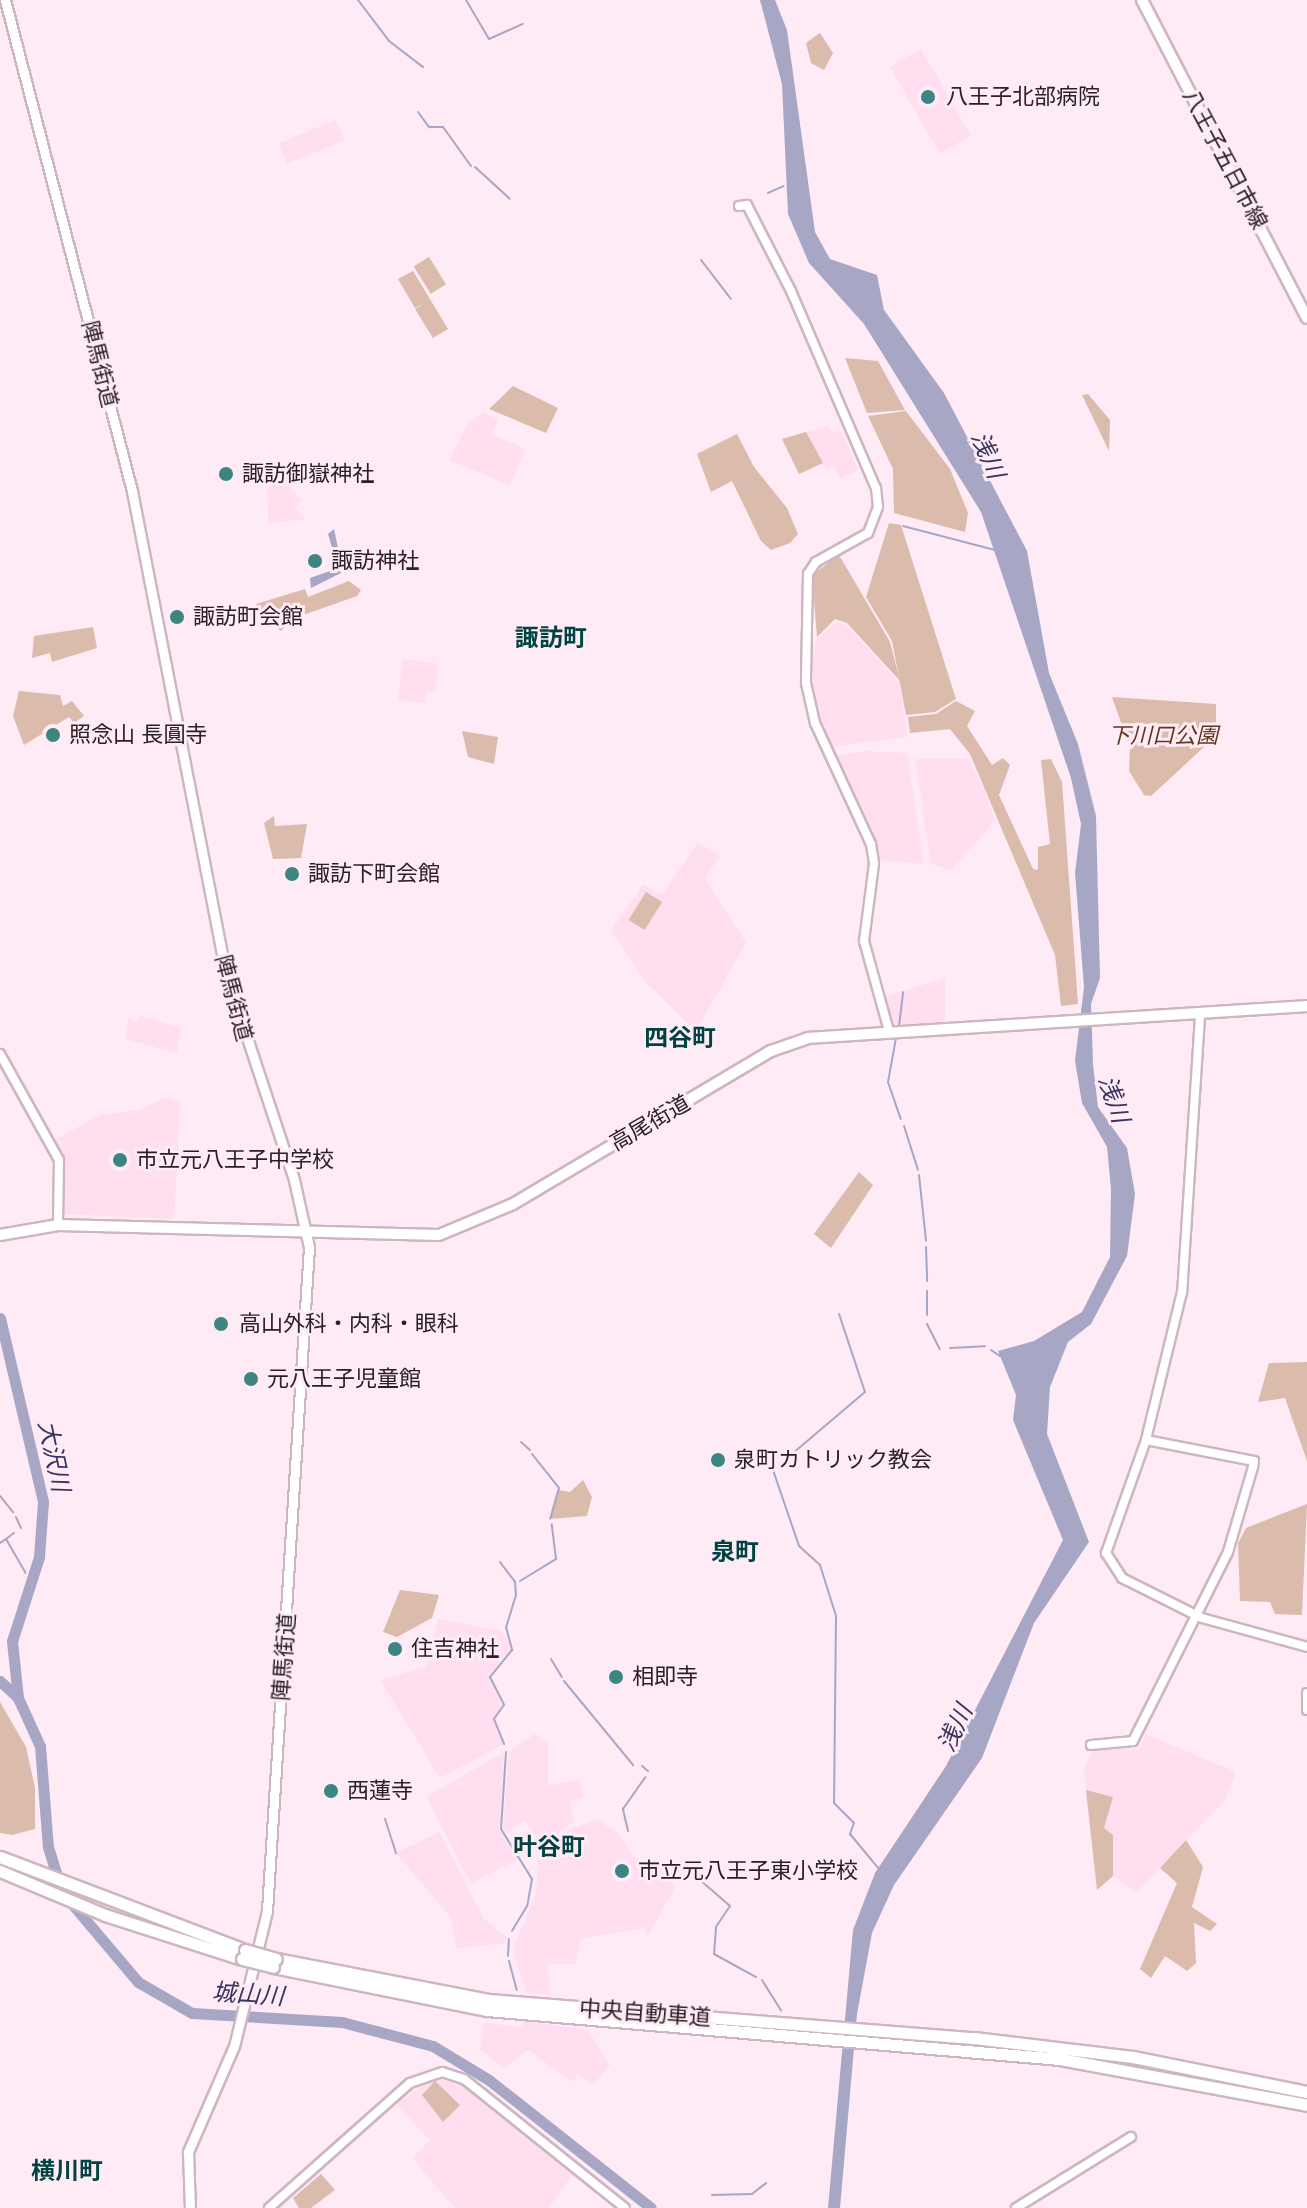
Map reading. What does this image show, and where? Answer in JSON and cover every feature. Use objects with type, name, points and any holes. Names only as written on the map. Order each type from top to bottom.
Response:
[{"type":"highway","name":"中央自動車道","points":[[0,1857],[89,1896],[244,1955]]},
{"type":"highway","name":"中央自動車道","points":[[0,1871],[105,1915],[404,1998],[603,2017],[1133,2057],[1307,2092]]},
{"type":"highway","name":"中央自動車道","points":[[274,1963],[603,2017]]},
{"type":"highway","name":"中央自動車道","points":[[766,2027],[1102,2065],[1307,2105]]},
{"type":"main road","name":"陣馬街道","points":[[5,0],[132,491],[225,971],[305,1232],[308,1304],[268,1898],[240,2025],[188,2152],[190,2208]]},
{"type":"main road","name":"八王子五日市線","points":[[1142,0],[1307,318]]},
{"type":"main road","name":"高尾街道","points":[[0,1235],[58,1225],[422,1237],[455,1231],[513,1204],[771,1051],[826,1034],[1196,1016],[1307,1006]]},
{"type":"street","points":[[739,206],[747,205],[791,291],[876,488],[878,507],[868,533],[816,562],[808,574],[806,683],[815,723],[871,844],[874,864],[864,941],[889,1031]]},
{"type":"street","points":[[1196,1016],[1183,1283],[1146,1440],[1108,1537],[1108,1561],[1122,1578],[1196,1615],[1307,1647]]},
{"type":"street","points":[[0,1054],[59,1160],[58,1225]]},
{"type":"street","points":[[1091,1745],[1131,1744],[1235,1533],[1254,1461],[1146,1440]]},
{"type":"street","points":[[1307,1693],[1307,1710]]},
{"type":"street","points":[[269,2208],[410,2083],[442,2072],[464,2079],[625,2208]]},
{"type":"street","points":[[1016,2208],[1131,2137]]},
{"type":"shaded area","name":"八王子北部病院","points":[[921,49],[971,136],[940,154],[890,67]]},
{"type":"shaded area","points":[[336,120],[344,140],[287,164],[279,143]]},
{"type":"shaded area","points":[[483,412],[498,420],[492,434],[525,449],[510,485],[449,460],[467,425]]},
{"type":"shaded area","points":[[828,426],[832,433],[841,430],[858,470],[840,479],[835,466],[826,470],[806,432]]},
{"type":"shaded area","points":[[267,459],[302,501],[295,507],[305,519],[268,523]]},
{"type":"shaded area","points":[[836,622],[846,625],[900,684],[907,737],[830,747],[809,684],[816,640]]},
{"type":"shaded area","points":[[403,659],[439,664],[435,693],[427,692],[425,703],[398,700]]},
{"type":"shaded area","points":[[867,751],[907,753],[924,864],[878,860],[836,755]]},
{"type":"shaded area","points":[[915,759],[969,759],[995,821],[951,870],[931,864]]},
{"type":"shaded area","points":[[698,842],[720,856],[705,878],[746,943],[696,1031],[647,984],[611,931],[643,884],[662,895]]},
{"type":"shaded area","points":[[945,978],[945,1023],[893,1025],[884,997]]},
{"type":"shaded area","points":[[140,1016],[181,1028],[177,1053],[125,1039],[128,1019],[137,1022]]},
{"type":"shaded area","name":"市立元八王子中学校","points":[[165,1097],[180,1102],[174,1219],[63,1214],[64,1170],[56,1139],[100,1115],[140,1110]]},
{"type":"shaded area","points":[[438,1619],[501,1631],[512,1648],[490,1678],[504,1705],[494,1719],[504,1744],[440,1778],[380,1680],[426,1667]]},
{"type":"shaded area","points":[[535,1734],[548,1744],[548,1785],[579,1780],[584,1798],[570,1801],[574,1821],[543,1845],[524,1820],[506,1834],[503,1829],[509,1751]]},
{"type":"shaded area","points":[[1145,1734],[1236,1772],[1225,1800],[1136,1892],[1113,1876],[1112,1835],[1104,1828],[1113,1797],[1086,1790],[1084,1767],[1094,1748],[1140,1749]]},
{"type":"shaded area","points":[[504,1752],[499,1830],[519,1859],[471,1883],[426,1797]]},
{"type":"shaded area","points":[[597,1819],[620,1835],[633,1856],[669,1870],[675,1887],[647,1938],[645,1928],[581,1938],[576,1964],[547,1964],[551,1995],[526,1992],[513,1949],[536,1894],[538,1859],[570,1829]]},
{"type":"shaded area","points":[[439,1832],[484,1919],[507,1937],[506,1943],[456,1948],[451,1918],[396,1853]]},
{"type":"shaded area","points":[[524,2021],[588,2030],[610,2065],[593,2085],[578,2074],[572,2082],[528,2050],[504,2068],[480,2050],[484,2023],[522,2027]]},
{"type":"shaded area","points":[[434,2078],[461,2084],[572,2175],[549,2208],[456,2208],[430,2180],[413,2158],[430,2140],[396,2104]]},
{"type":"green space","points":[[820,33],[833,53],[824,70],[811,63],[806,43]]},
{"type":"green space","points":[[429,257],[446,284],[431,294],[414,267]]},
{"type":"green space","points":[[413,271],[448,329],[433,338],[415,309],[426,302],[415,308],[398,279]]},
{"type":"green space","points":[[845,358],[878,361],[905,410],[867,413]]},
{"type":"green space","points":[[513,386],[558,408],[546,433],[489,409]]},
{"type":"green space","points":[[1088,394],[1110,420],[1109,451],[1082,395]]},
{"type":"green space","points":[[906,411],[950,469],[968,513],[965,532],[894,513],[893,469],[868,416]]},
{"type":"green space","points":[[806,432],[823,463],[799,474],[782,439]]},
{"type":"green space","points":[[737,434],[754,467],[787,508],[798,534],[790,543],[771,550],[761,541],[732,481],[711,492],[697,454]]},
{"type":"green space","points":[[889,523],[901,525],[956,699],[935,712],[906,715],[892,641],[866,597]]},
{"type":"green space","points":[[839,555],[890,642],[900,681],[847,623],[835,619],[817,637],[812,575]]},
{"type":"green space","points":[[349,581],[361,590],[357,596],[292,619],[281,631],[259,614],[256,604],[305,589],[308,597]]},
{"type":"green space","points":[[93,627],[97,648],[52,662],[50,653],[32,658],[34,636]]},
{"type":"green space","points":[[19,691],[60,695],[63,706],[72,701],[84,716],[74,723],[69,717],[24,745],[13,716]]},
{"type":"green space","name":"下川口公園","points":[[1112,697],[1216,704],[1216,736],[1151,796],[1144,795],[1129,771],[1130,748]]},
{"type":"green space","points":[[956,701],[975,711],[967,726],[992,765],[1003,758],[1010,765],[999,795],[1033,869],[1038,870],[1038,847],[1050,844],[1041,760],[1051,759],[1062,782],[1078,1004],[1061,1006],[1055,955],[970,754],[950,729],[910,733],[908,717],[936,714]]},
{"type":"green space","points":[[462,731],[498,737],[494,764],[468,757]]},
{"type":"green space","points":[[274,816],[275,826],[307,824],[301,858],[273,859],[264,823]]},
{"type":"green space","points":[[646,892],[662,902],[645,930],[629,920]]},
{"type":"green space","points":[[859,1172],[873,1185],[831,1248],[814,1234]]},
{"type":"green space","points":[[1307,1362],[1307,1461],[1285,1398],[1258,1402],[1269,1363]]},
{"type":"green space","points":[[583,1480],[592,1497],[587,1516],[550,1519],[558,1490],[570,1492]]},
{"type":"green space","points":[[1307,1504],[1302,1615],[1275,1614],[1270,1602],[1240,1601],[1238,1543],[1246,1528]]},
{"type":"green space","points":[[400,1590],[439,1595],[432,1618],[397,1637],[383,1632]]},
{"type":"green space","points":[[0,1702],[26,1747],[35,1788],[35,1829],[12,1835],[0,1833]]},
{"type":"green space","points":[[1086,1790],[1113,1797],[1104,1828],[1113,1835],[1113,1876],[1097,1890]]},
{"type":"green space","points":[[1186,1840],[1203,1867],[1192,1907],[1217,1924],[1210,1931],[1194,1923],[1196,1963],[1187,1971],[1165,1956],[1151,1978],[1140,1969],[1177,1883],[1160,1868]]},
{"type":"green space","points":[[435,2081],[460,2105],[443,2122],[422,2095]]},
{"type":"green space","points":[[321,2174],[335,2190],[311,2208],[299,2208],[293,2198]]},
{"type":"water","points":[[760,0],[775,0],[787,30],[815,232],[830,259],[877,275],[884,310],[944,393],[1027,551],[1049,673],[1078,744],[1096,816],[1100,978],[1091,1004],[1093,1064],[1098,1107],[1127,1148],[1135,1194],[1127,1256],[1091,1324],[1068,1342],[1050,1387],[1047,1434],[1089,1542],[1034,1623],[982,1758],[894,1885],[872,1933],[857,2014],[840,2208],[828,2208],[853,1930],[875,1873],[946,1766],[1063,1540],[1013,1420],[1016,1395],[998,1351],[1034,1341],[1082,1312],[1110,1257],[1111,1189],[1107,1147],[1082,1103],[1075,1061],[1084,987],[1075,873],[1081,824],[1071,778],[981,512],[864,324],[809,263],[788,214],[782,84]]},
{"type":"water","points":[[334,529],[343,572],[311,588],[310,578],[330,571],[336,561],[328,534]]},
{"type":"waterway","points":[[358,0],[389,41],[423,67]]},
{"type":"waterway","points":[[466,0],[489,39],[523,24]]},
{"type":"waterway","points":[[418,112],[429,127],[443,127],[471,166]]},
{"type":"waterway","points":[[475,167],[510,199]]},
{"type":"waterway","points":[[768,193],[784,186]]},
{"type":"waterway","points":[[701,260],[731,299]]},
{"type":"waterway","points":[[903,526],[999,551]]},
{"type":"waterway","points":[[899,1026],[903,992]]},
{"type":"waterway","points":[[896,1038],[888,1082],[901,1119]]},
{"type":"waterway","points":[[904,1126],[918,1170]]},
{"type":"waterway","points":[[919,1175],[926,1241]]},
{"type":"waterway","points":[[926,1247],[927,1281]]},
{"type":"waterway","points":[[927,1291],[927,1315]]},
{"type":"waterway","points":[[839,1314],[865,1392],[773,1470],[799,1546],[820,1565],[836,1616],[834,1803],[854,1823],[850,1834],[879,1869]]},
{"type":"waterway","name":"大沢川","points":[[0,1318],[43,1502],[39,1557],[12,1641],[18,1698]]},
{"type":"waterway","points":[[927,1324],[940,1349]]},
{"type":"waterway","points":[[950,1348],[985,1346]]},
{"type":"waterway","points":[[991,1350],[1000,1356]]},
{"type":"waterway","points":[[521,1442],[530,1450]]},
{"type":"waterway","points":[[532,1454],[559,1488],[550,1519]]},
{"type":"waterway","points":[[0,1496],[13,1512]]},
{"type":"waterway","points":[[16,1517],[21,1528]]},
{"type":"waterway","points":[[520,1581],[556,1559],[552,1524]]},
{"type":"waterway","points":[[6,1539],[14,1533]]},
{"type":"waterway","points":[[0,1543],[6,1539],[26,1573]]},
{"type":"waterway","points":[[500,1562],[515,1582],[516,1595],[506,1627],[512,1650],[490,1677],[504,1705],[494,1719],[504,1744]]},
{"type":"waterway","name":"大沢川","points":[[31,1576],[34,1579]]},
{"type":"waterway","points":[[551,1659],[562,1677]]},
{"type":"waterway","name":"城山川","points":[[0,1681],[18,1698],[40,1746],[48,1847],[62,1892],[138,1982],[192,2013],[342,2022],[433,2046],[489,2080],[651,2208]]},
{"type":"waterway","points":[[564,1681],[633,1765]]},
{"type":"waterway","points":[[506,1752],[501,1829],[532,1879],[527,1906],[512,1931]]},
{"type":"waterway","points":[[642,1766],[648,1771]]},
{"type":"waterway","points":[[628,1831],[623,1809],[645,1777]]},
{"type":"waterway","points":[[385,1819],[396,1853]]},
{"type":"waterway","points":[[692,1873],[730,1906],[716,1927],[714,1954],[756,1977]]},
{"type":"waterway","points":[[508,1956],[509,1939]]},
{"type":"waterway","points":[[509,1961],[517,1990]]},
{"type":"waterway","points":[[762,1980],[781,2010]]},
{"type":"waterway","points":[[712,2195],[752,2194],[766,2183]]},
{"type":"place","name":"八王子北部病院","points":[[928,97]]},
{"type":"place","name":"諏訪御嶽神社","points":[[226,474]]},
{"type":"place","name":"諏訪神社","points":[[315,561]]},
{"type":"place","name":"諏訪町会館","points":[[177,617]]},
{"type":"place","name":"照念山 長圓寺","points":[[53,735]]},
{"type":"place","name":"諏訪下町会館","points":[[292,874]]},
{"type":"place","name":"市立元八王子中学校","points":[[120,1160]]},
{"type":"place","name":"高山外科・内科・眼科","points":[[221,1324]]},
{"type":"place","name":"元八王子児童館","points":[[251,1379]]},
{"type":"place","name":"泉町カトリック教会","points":[[718,1460]]},
{"type":"place","name":"住吉神社","points":[[395,1649]]},
{"type":"place","name":"相即寺","points":[[616,1677]]},
{"type":"place","name":"西蓮寺","points":[[331,1791]]},
{"type":"place","name":"市立元八王子東小学校","points":[[622,1871]]},
{"type":"district","name":"諏訪町","points":[[551,638]]},
{"type":"district","name":"四谷町","points":[[680,1038]]},
{"type":"district","name":"泉町","points":[[735,1552]]},
{"type":"district","name":"叶谷町","points":[[549,1847]]},
{"type":"district","name":"横川町","points":[[67,2171]]},
{"type":"water label","name":"浅川","points":[[988,455]]},
{"type":"water label","name":"浅川","points":[[1114,1099]]},
{"type":"water label","name":"浅川","points":[[955,1728]]}]
